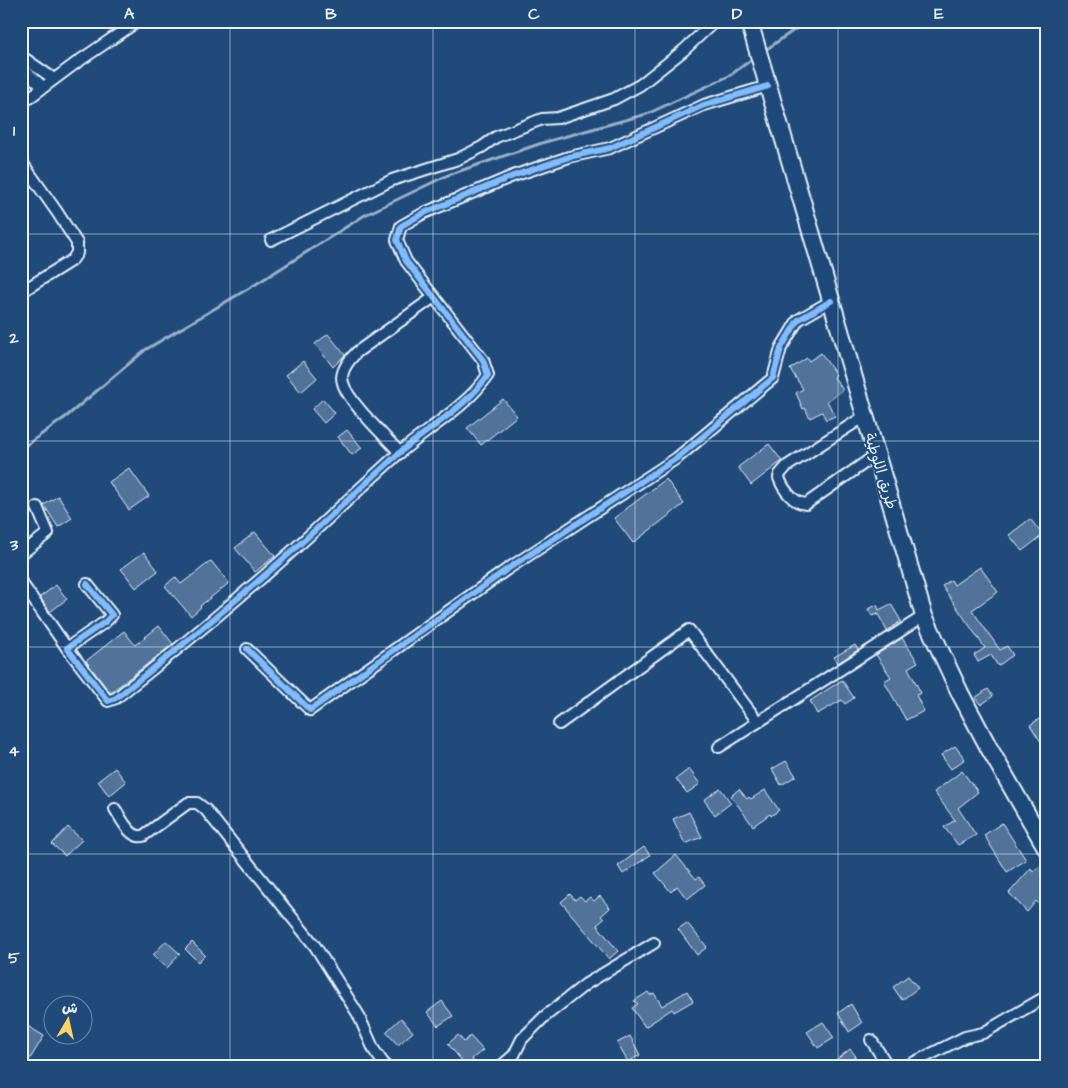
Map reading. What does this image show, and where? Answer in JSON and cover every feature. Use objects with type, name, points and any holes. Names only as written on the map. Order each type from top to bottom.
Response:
[{"type":"main road","name":"طريق اللوطية","points":[[751,26],[924,616],[984,740],[1047,849]]},
{"type":"street","points":[[21,104],[138,21]]},
{"type":"street","points":[[271,240],[392,180],[458,159],[482,147],[496,137],[542,119],[558,118],[614,99],[640,85],[684,50],[715,21]]},
{"type":"street","points":[[21,56],[54,79]]},
{"type":"street","points":[[21,67],[43,87]]},
{"type":"street","points":[[21,582],[67,648],[108,701],[116,698],[252,586],[400,453],[466,399],[481,385],[488,375],[483,360],[406,261],[397,240],[402,226],[424,213],[514,176],[569,157],[610,148],[766,79]]},
{"type":"street","points":[[21,161],[77,243],[77,253],[72,260],[21,292]]},
{"type":"street","points":[[400,453],[367,417],[351,396],[342,383],[342,376],[350,359],[356,352],[434,297]]},
{"type":"street","points":[[247,649],[310,710],[506,570],[677,458],[773,378],[782,348],[798,320],[831,301]]},
{"type":"street","points":[[865,416],[787,466],[779,478],[793,499],[800,504],[806,504],[876,455]]},
{"type":"street","points":[[21,554],[48,533],[37,506]]},
{"type":"street","points":[[67,648],[106,622],[112,615],[87,584]]},
{"type":"street","points":[[718,747],[924,616]]},
{"type":"street","points":[[559,724],[689,630],[758,722]]},
{"type":"street","points":[[115,809],[133,836],[138,837],[143,836],[188,803],[197,803],[205,809],[315,946],[358,1014],[374,1050],[386,1067]]},
{"type":"street","points":[[500,1067],[514,1055],[522,1039],[544,1017],[586,984],[654,943]]},
{"type":"street","points":[[905,1067],[965,1037],[990,1030],[1047,996]]},
{"type":"street","points":[[871,1040],[886,1063],[894,1067]]},
{"type":"building","points":[[328,334],[345,355],[333,367],[315,344]]},
{"type":"building","points":[[821,353],[836,375],[834,377],[843,390],[827,401],[835,416],[826,420],[822,412],[810,418],[805,408],[803,409],[796,393],[803,389],[790,369],[807,358],[809,361]]},
{"type":"building","points":[[303,361],[317,378],[301,392],[286,375]]},
{"type":"building","points":[[323,399],[335,413],[324,423],[312,409]]},
{"type":"building","points":[[503,399],[517,416],[481,445],[467,428]]},
{"type":"building","points":[[347,430],[362,448],[352,455],[338,437]]},
{"type":"building","points":[[769,444],[782,461],[751,485],[738,467]]},
{"type":"building","points":[[129,468],[149,496],[129,510],[109,482]]},
{"type":"building","points":[[666,479],[684,504],[633,543],[614,518]]},
{"type":"building","points":[[58,496],[72,518],[58,527],[44,505]]},
{"type":"building","points":[[1030,519],[1043,535],[1022,551],[1009,535]]},
{"type":"building","points":[[255,532],[275,556],[255,572],[235,548]]},
{"type":"building","points":[[144,552],[158,571],[136,588],[121,569]]},
{"type":"building","points":[[211,561],[229,583],[200,606],[191,616],[165,586],[175,577],[181,584]]},
{"type":"building","points":[[980,567],[998,592],[972,610],[1000,650],[1007,646],[1013,655],[998,666],[991,655],[978,662],[974,655],[985,648],[942,586],[951,580],[954,585]]},
{"type":"building","points":[[56,585],[67,599],[50,612],[40,597]]},
{"type":"building","points":[[891,604],[901,621],[887,631],[878,614],[872,616],[868,609],[877,605],[879,610]]},
{"type":"building","points":[[159,626],[173,644],[110,693],[86,661],[124,631],[135,645]]},
{"type":"building","points":[[902,638],[918,662],[908,668],[921,693],[916,695],[924,711],[906,720],[884,681],[891,677],[876,655]]},
{"type":"building","points":[[855,645],[858,650],[838,663],[834,657]]},
{"type":"building","points":[[842,680],[854,698],[845,704],[842,700],[817,714],[810,701]]},
{"type":"building","points":[[988,689],[993,696],[981,705],[975,698]]},
{"type":"building","points":[[1047,714],[1047,751],[1030,725]]},
{"type":"building","points":[[955,746],[965,759],[951,769],[941,755]]},
{"type":"building","points":[[786,761],[796,776],[781,785],[772,769]]},
{"type":"building","points":[[115,768],[126,782],[109,796],[98,781]]},
{"type":"building","points":[[689,769],[700,784],[687,793],[676,779]]},
{"type":"building","points":[[962,771],[978,792],[958,808],[976,835],[958,845],[944,827],[955,820],[934,792]]},
{"type":"building","points":[[720,788],[731,803],[715,815],[704,800]]},
{"type":"building","points":[[739,789],[747,799],[749,797],[751,799],[765,790],[779,810],[753,826],[731,796]]},
{"type":"building","points":[[689,812],[702,837],[685,844],[673,819]]},
{"type":"building","points":[[1002,823],[1026,860],[1007,872],[984,835]]},
{"type":"building","points":[[68,827],[82,840],[65,856],[52,844]]},
{"type":"building","points":[[644,847],[650,855],[623,874],[618,866]]},
{"type":"building","points":[[676,855],[696,879],[699,877],[705,885],[687,899],[677,886],[671,892],[655,873]]},
{"type":"building","points":[[1042,865],[1047,873],[1047,913],[1036,901],[1027,912],[1009,893],[1031,868],[1033,871]]},
{"type":"building","points":[[570,894],[575,900],[580,896],[585,901],[590,897],[594,901],[600,896],[610,908],[601,916],[604,919],[597,925],[618,951],[609,959],[561,902]]},
{"type":"building","points":[[687,923],[707,947],[697,955],[678,929]]},
{"type":"building","points":[[166,941],[180,954],[167,968],[153,955]]},
{"type":"building","points":[[192,942],[205,955],[198,962],[185,949]]},
{"type":"building","points":[[908,976],[918,988],[902,1000],[893,987]]},
{"type":"building","points":[[687,991],[693,1001],[674,1012],[672,1009],[645,1027],[632,1008],[638,1004],[634,1001],[648,992],[650,995],[654,993],[662,1006]]},
{"type":"building","points":[[442,1001],[453,1016],[438,1026],[427,1012]]},
{"type":"building","points":[[851,1004],[862,1023],[849,1032],[838,1013]]},
{"type":"building","points":[[401,1018],[413,1032],[398,1045],[386,1032]]},
{"type":"building","points":[[21,1022],[42,1035],[42,1039],[28,1062],[21,1056]]},
{"type":"building","points":[[823,1022],[834,1038],[818,1048],[807,1032]]},
{"type":"building","points":[[458,1035],[464,1042],[470,1036],[483,1050],[472,1059],[478,1067],[467,1067],[448,1044]]},
{"type":"building","points":[[630,1036],[640,1055],[628,1062],[617,1043]]},
{"type":"building","points":[[850,1049],[856,1056],[853,1059],[858,1067],[827,1067]]},
{"type":"waterway","points":[[764,51],[810,21]]},
{"type":"waterway","points":[[21,449],[67,416],[145,350],[261,281],[365,215],[448,175],[545,142],[647,114],[729,76],[755,57]]},
{"type":"cycle path","points":[[87,584],[112,615],[105,622],[67,648],[108,701],[116,698],[150,671],[270,571],[397,455],[458,407],[488,375],[483,360],[406,261],[397,240],[401,226],[424,213],[513,176],[569,157],[610,148],[704,105],[768,86]]},
{"type":"cycle path","points":[[247,649],[310,710],[506,570],[677,458],[773,378],[781,348],[798,320],[831,301]]}]
